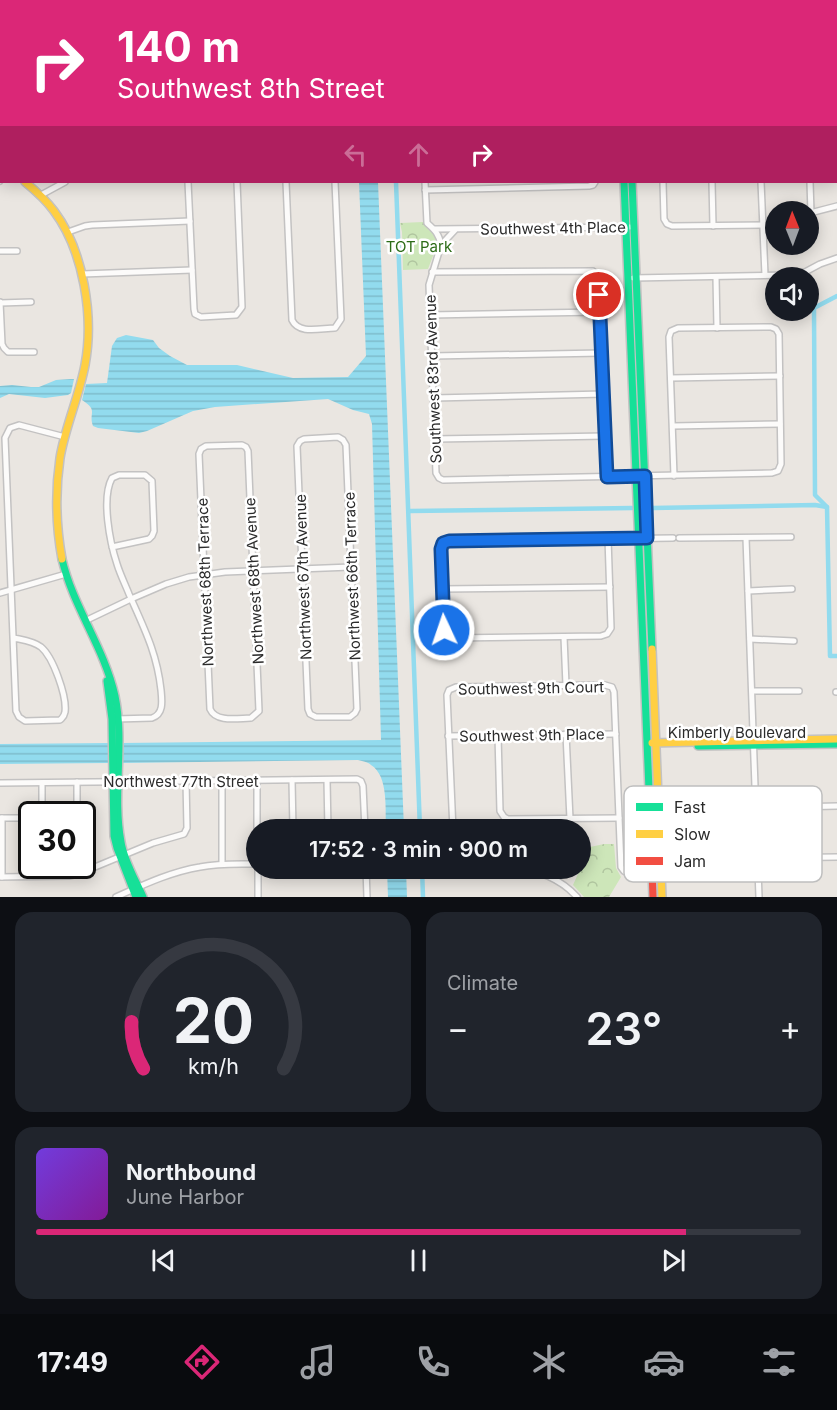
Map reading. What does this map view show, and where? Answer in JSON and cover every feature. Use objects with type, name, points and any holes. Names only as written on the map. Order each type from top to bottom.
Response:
[{"type":"street","points":[[26,183],[52,207],[68,232],[77,255],[86,292],[85,366],[65,437],[58,480],[57,518],[66,573],[110,678],[116,699],[118,824],[123,856],[136,897]]},
{"type":"street","points":[[41,195],[63,183]]},
{"type":"street","points":[[188,183],[194,309],[195,314],[201,317],[236,315],[242,307],[237,183]]},
{"type":"street","points":[[286,183],[292,320],[295,327],[302,330],[335,328],[341,319],[335,183]]},
{"type":"street","points":[[425,183],[427,223],[440,236],[441,245]]},
{"type":"street","points":[[425,190],[589,186],[594,183]]},
{"type":"street","points":[[624,183],[630,227]]},
{"type":"street","points":[[632,183],[630,227],[649,786]]},
{"type":"street","points":[[663,183],[664,219],[667,224],[672,226],[763,225]]},
{"type":"street","points":[[712,183],[713,226]]},
{"type":"street","points":[[632,278],[765,275],[761,183]]},
{"type":"street","points":[[810,183],[810,201]]},
{"type":"street","points":[[819,211],[837,206]]},
{"type":"street","points":[[68,232],[92,225],[190,221]]},
{"type":"street","name":"Southwest 4th Place","points":[[435,230],[630,227]]},
{"type":"street","name":"Southwest 83rd Avenue","points":[[454,230],[441,245],[429,285],[436,473],[439,478],[443,480],[607,477]]},
{"type":"street","points":[[0,251],[17,251]]},
{"type":"street","points":[[815,267],[837,258]]},
{"type":"street","points":[[82,274],[192,270]]},
{"type":"street","points":[[432,272],[593,272],[599,277],[607,477],[674,476],[772,473],[778,471],[781,464],[780,376],[779,334],[776,329],[771,327],[678,328],[671,332],[669,337],[674,476]]},
{"type":"street","points":[[716,277],[717,328]]},
{"type":"street","points":[[31,302],[0,302],[2,344],[8,352],[34,352]]},
{"type":"street","points":[[430,315],[600,312]]},
{"type":"street","points":[[432,356],[602,353]]},
{"type":"street","points":[[671,378],[780,376]]},
{"type":"street","points":[[434,398],[604,394]]},
{"type":"street","points":[[673,426],[780,424]]},
{"type":"street","points":[[14,638],[37,644],[48,656],[62,688],[65,713],[60,720],[25,721],[16,711],[6,438],[10,428],[19,425],[65,437]]},
{"type":"street","points":[[435,438],[605,436]]},
{"type":"street","name":"Northwest 66th Terrace","points":[[300,441],[338,437],[346,445],[357,709],[350,717],[316,717],[310,714]]},
{"type":"street","name":"Northwest 67th Avenue","points":[[300,441],[297,446],[310,714]]},
{"type":"street","name":"Northwest 68th Avenue","points":[[201,449],[206,446],[242,445],[248,451],[259,711],[251,718],[219,718],[213,714]]},
{"type":"street","name":"Northwest 68th Terrace","points":[[201,449],[199,454],[210,709],[213,714]]},
{"type":"street","points":[[112,547],[149,539],[152,536],[154,531],[152,481],[146,475],[119,475],[112,478],[108,484],[107,505],[112,547],[117,566],[153,649],[157,665],[161,712],[152,718],[115,719]]},
{"type":"street","points":[[640,476],[647,538],[658,786]]},
{"type":"street","points":[[608,538],[611,628],[608,634],[564,637],[452,638],[444,630],[441,549],[443,543],[449,541],[608,538],[791,537]]},
{"type":"street","points":[[746,538],[755,786]]},
{"type":"street","points":[[85,621],[166,584],[205,574],[351,567]]},
{"type":"street","points":[[0,593],[66,573]]},
{"type":"street","points":[[442,589],[610,587]]},
{"type":"street","points":[[748,591],[792,589]]},
{"type":"street","points":[[564,637],[566,685]]},
{"type":"street","points":[[750,639],[794,641]]},
{"type":"street","name":"Southwest 9th Court","points":[[448,736],[447,695],[449,690],[456,687],[566,685],[612,687],[616,734]]},
{"type":"street","points":[[752,691],[799,691]]},
{"type":"street","points":[[566,734],[570,819],[619,818]]},
{"type":"street","points":[[616,734],[621,867],[624,871]]},
{"type":"street","name":"Southwest 9th Place","points":[[448,736],[616,734]]},
{"type":"street","points":[[498,735],[500,811],[508,819]]},
{"type":"street","points":[[448,736],[452,819]]},
{"type":"street","name":"Kimberly Boulevard","points":[[753,743],[837,739]]},
{"type":"street","name":"Kimberly Boulevard","points":[[647,745],[837,744]]},
{"type":"street","name":"Northwest 77th Street","points":[[0,783],[357,779],[363,786],[364,819]]},
{"type":"street","points":[[292,780],[293,819]]},
{"type":"street","points":[[327,780],[328,819]]},
{"type":"street","points":[[96,867],[153,843],[184,834],[186,832],[186,781]]},
{"type":"street","points":[[222,781],[222,864]]},
{"type":"street","points":[[257,781],[257,819]]},
{"type":"street","points":[[77,782],[77,801]]},
{"type":"street","points":[[42,783],[42,801]]},
{"type":"street","points":[[822,807],[837,807]]},
{"type":"street","points":[[18,818],[1,818],[1,877],[18,877]]},
{"type":"street","points":[[822,857],[837,857]]},
{"type":"street","points":[[116,897],[180,871],[222,864],[246,864]]},
{"type":"street","points":[[258,879],[258,897]]},
{"type":"street","points":[[366,879],[367,897]]},
{"type":"street","points":[[555,879],[577,897]]},
{"type":"street","points":[[652,882],[653,897]]},
{"type":"street","points":[[661,882],[662,897]]},
{"type":"street","points":[[758,882],[759,897]]},
{"type":"street","points":[[135,888],[143,897]]},
{"type":"green space","name":"TOT Park","points":[[423,222],[429,230],[435,233],[438,243],[428,269],[403,270],[400,223]]},
{"type":"green space","points":[[614,844],[616,868],[621,877],[609,897],[584,897],[573,885],[576,879],[591,879],[591,847]]},
{"type":"water","points":[[359,183],[378,183],[404,819],[386,819],[385,794],[381,777],[370,764],[358,760],[121,763],[121,743],[381,740],[372,424],[369,414],[328,399],[215,407],[193,411],[139,433],[98,428],[93,426],[92,409],[82,400],[86,384],[107,383],[112,346],[117,338],[126,335],[153,340],[159,348],[187,365],[237,365],[293,378],[348,377],[366,356]]},
{"type":"water","points":[[74,379],[71,393],[68,395],[45,398],[9,394],[0,398],[0,386],[39,387],[56,380]]},
{"type":"water","points":[[109,743],[109,763],[0,764],[0,744]]},
{"type":"water","points":[[387,879],[406,879],[407,897],[388,897]]},
{"type":"waterway","points":[[396,183],[420,819]]},
{"type":"waterway","points":[[837,296],[814,308],[815,495],[827,507],[830,656],[837,656]]},
{"type":"waterway","points":[[653,508],[815,505],[827,507]]},
{"type":"waterway","points":[[410,511],[632,508]]},
{"type":"waterway","points":[[422,879],[423,897]]},
{"type":"traffic: fast","points":[[624,183],[649,786]]},
{"type":"traffic: fast","points":[[632,183],[652,649]]},
{"type":"traffic: fast","points":[[62,559],[73,594],[104,661],[115,696],[119,732],[118,805],[121,842],[127,863],[143,897]]},
{"type":"traffic: fast","points":[[107,681],[112,719],[114,836],[136,897]]},
{"type":"traffic: fast","points":[[698,746],[837,744]]},
{"type":"traffic: slow","points":[[26,183],[48,203],[73,245],[87,306],[85,365],[62,446],[58,471],[58,534],[62,559]]},
{"type":"traffic: slow","points":[[652,649],[658,786]]},
{"type":"traffic: slow","points":[[652,743],[837,739]]},
{"type":"traffic: slow","points":[[661,882],[662,897]]},
{"type":"traffic: jam","points":[[652,882],[653,897]]},
{"type":"route","points":[[444,630],[441,549],[443,543],[449,541],[647,538],[645,476],[607,477],[599,295]]}]
